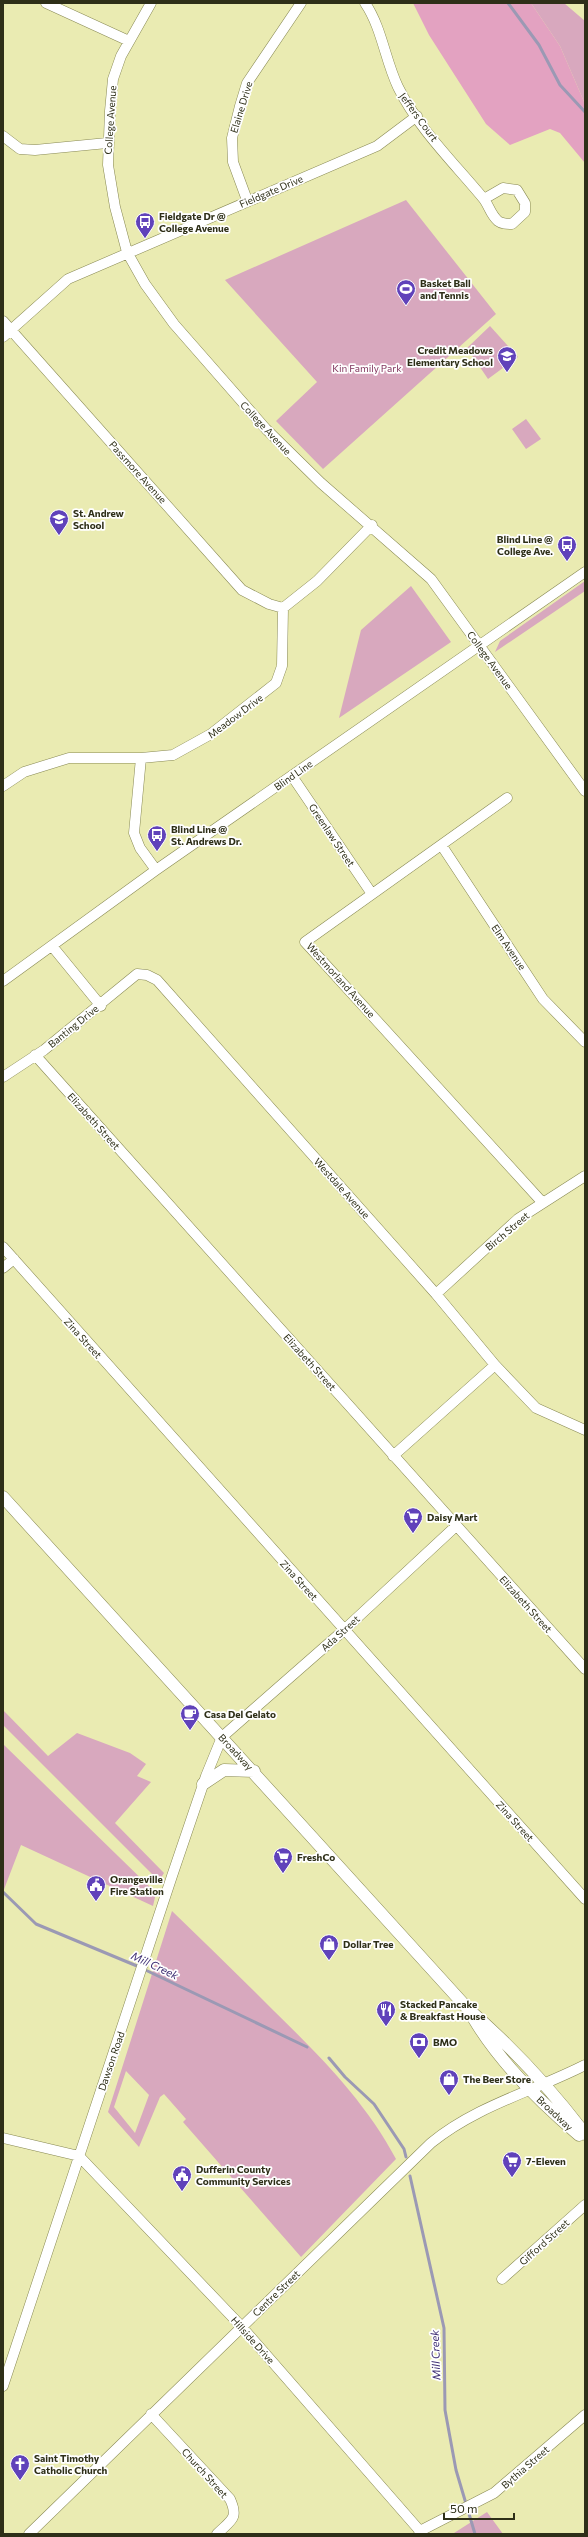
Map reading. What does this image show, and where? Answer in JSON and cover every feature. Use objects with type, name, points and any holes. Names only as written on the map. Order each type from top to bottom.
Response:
[{"type":"main road","name":"Broadway","points":[[3,1497],[254,1771],[468,2009],[519,2055],[544,2083],[585,2134]]},
{"type":"main road","points":[[203,1784],[224,1770],[254,1771]]},
{"type":"main road","name":"Broadway","points":[[468,2009],[482,2032],[530,2088],[555,2115],[585,2140]]},
{"type":"street","points":[[46,3],[129,42]]},
{"type":"street","name":"College Avenue","points":[[152,3],[129,42],[113,79],[107,143],[108,165],[115,207],[127,252],[144,284],[174,324],[266,429],[321,483],[372,526],[430,579],[481,646],[585,791]]},
{"type":"street","name":"Elaine Drive","points":[[247,200],[233,162],[232,138],[240,106],[247,83],[301,3]]},
{"type":"street","name":"Jeffers Court","points":[[365,3],[375,20],[398,86],[417,116],[468,184],[484,199]]},
{"type":"street","name":"Fieldgate Drive","points":[[3,338],[68,279],[247,200],[377,146],[417,116]]},
{"type":"street","points":[[3,136],[20,149],[35,150],[107,143]]},
{"type":"street","name":"Passmore Avenue","points":[[3,321],[242,590],[269,604],[284,608]]},
{"type":"street","points":[[284,608],[317,581],[372,526]]},
{"type":"street","name":"Blind Line","points":[[3,981],[156,870],[481,646],[585,572]]},
{"type":"street","name":"Meadow Drive","points":[[3,786],[24,772],[69,758],[141,758],[173,755],[192,746],[268,692],[276,682],[282,666],[284,608]]},
{"type":"street","points":[[141,758],[134,833],[140,848],[156,870]]},
{"type":"street","name":"Greenlaw Street","points":[[292,776],[372,894]]},
{"type":"street","name":"Westmorland Avenue","points":[[507,798],[442,846],[305,942],[542,1202]]},
{"type":"street","name":"Elm Avenue","points":[[442,846],[543,999],[585,1042]]},
{"type":"street","name":"Banting Drive","points":[[3,1077],[101,1006],[52,946]]},
{"type":"street","name":"Westdale Avenue","points":[[101,1006],[137,974],[147,974],[157,980],[436,1294],[496,1365],[536,1408],[585,1430]]},
{"type":"street","name":"Elizabeth Street","points":[[35,1055],[585,1669]]},
{"type":"street","name":"Birch Street","points":[[436,1294],[518,1219],[542,1202],[585,1176]]},
{"type":"street","points":[[3,1247],[14,1259],[3,1268]]},
{"type":"street","name":"Zina Street","points":[[14,1259],[585,1899]]},
{"type":"street","points":[[393,1456],[496,1365]]},
{"type":"street","name":"Ada Street","points":[[222,1737],[344,1630],[456,1526]]},
{"type":"street","name":"Dawson Road","points":[[3,2386],[203,1784],[222,1737]]},
{"type":"street","name":"Centre Street","points":[[29,2534],[241,2326],[431,2143],[449,2128],[530,2088],[585,2065]]},
{"type":"street","points":[[3,2138],[79,2156]]},
{"type":"street","name":"Hillside Drive","points":[[79,2156],[241,2326],[420,2532]]},
{"type":"street","name":"Gifford Street","points":[[502,2278],[585,2205]]},
{"type":"street","name":"Church Street","points":[[151,2414],[230,2499],[235,2512],[235,2517],[217,2534]]},
{"type":"street","name":"Bythia Street","points":[[420,2532],[450,2518],[494,2493],[585,2415]]},
{"type":"green space","points":[[531,3],[564,3],[585,21],[585,104],[560,46]]},
{"type":"green space","name":"Kin Family Park","points":[[406,200],[496,314],[323,469],[276,421],[317,382],[225,280]]},
{"type":"green space","points":[[490,326],[518,357],[488,379],[467,348]]},
{"type":"green space","points":[[526,419],[541,439],[526,449],[512,429]]},
{"type":"green space","points":[[585,581],[585,591],[495,652],[500,641]]},
{"type":"green space","points":[[411,586],[451,642],[339,718],[361,630]]},
{"type":"green space","points":[[3,1710],[48,1756],[77,1733],[130,1753],[146,1764],[137,1776],[151,1782],[115,1823],[164,1873],[159,1881],[3,1725]]},
{"type":"green space","points":[[3,1744],[156,1893],[153,1906],[21,1845],[3,1892]]},
{"type":"green space","points":[[172,1911],[325,2062],[370,2118],[396,2159],[301,2257],[183,2122],[186,2119],[164,2094],[160,2097],[139,2147],[108,2112]],"holes":[[[126,2071],[149,2095],[135,2133],[114,2107]]]},
{"type":"green space","points":[[487,2512],[503,2534],[454,2534],[454,2533]]},
{"type":"shaded area","points":[[413,3],[531,3],[560,46],[585,104],[585,163],[560,133],[550,129],[510,145],[486,124],[429,35]]},
{"type":"waterway","points":[[508,3],[539,45],[560,85],[585,112]]},
{"type":"waterway","name":"Mill Creek","points":[[3,1892],[36,1924],[137,1966],[307,2047]]},
{"type":"waterway","name":"Mill Creek","points":[[329,2058],[345,2077],[374,2104],[404,2149],[406,2157]]},
{"type":"waterway","name":"Mill Creek","points":[[410,2176],[444,2328],[445,2410],[456,2470],[475,2534]]},
{"type":"place","name":"Fieldgate Dr @ College Avenue","points":[[145,239]]},
{"type":"place","name":"Basket Ball and Tennis","points":[[406,306]]},
{"type":"place","name":"Credit Meadows Elementary School","points":[[507,373]]},
{"type":"place","name":"St. Andrew School","points":[[59,536]]},
{"type":"place","name":"Blind Line @ College Ave.","points":[[567,562]]},
{"type":"place","name":"Blind Line @ St. Andrews Dr.","points":[[157,852]]},
{"type":"place","name":"Daisy Mart","points":[[413,1534]]},
{"type":"place","name":"Casa Del Gelato","points":[[190,1731]]},
{"type":"place","name":"FreshCo","points":[[283,1874]]},
{"type":"place","name":"Orangeville Fire Station","points":[[96,1902]]},
{"type":"place","name":"Dollar Tree","points":[[329,1961]]},
{"type":"place","name":"Stacked Pancake & Breakfast House","points":[[386,2027]]},
{"type":"place","name":"BMO","points":[[419,2059]]},
{"type":"place","name":"The Beer Store","points":[[449,2096]]},
{"type":"place","name":"7-Eleven","points":[[512,2178]]},
{"type":"place","name":"Dufferin County Community Services","points":[[182,2192]]},
{"type":"place","name":"Saint Timothy Catholic Church","points":[[20,2481]]}]
